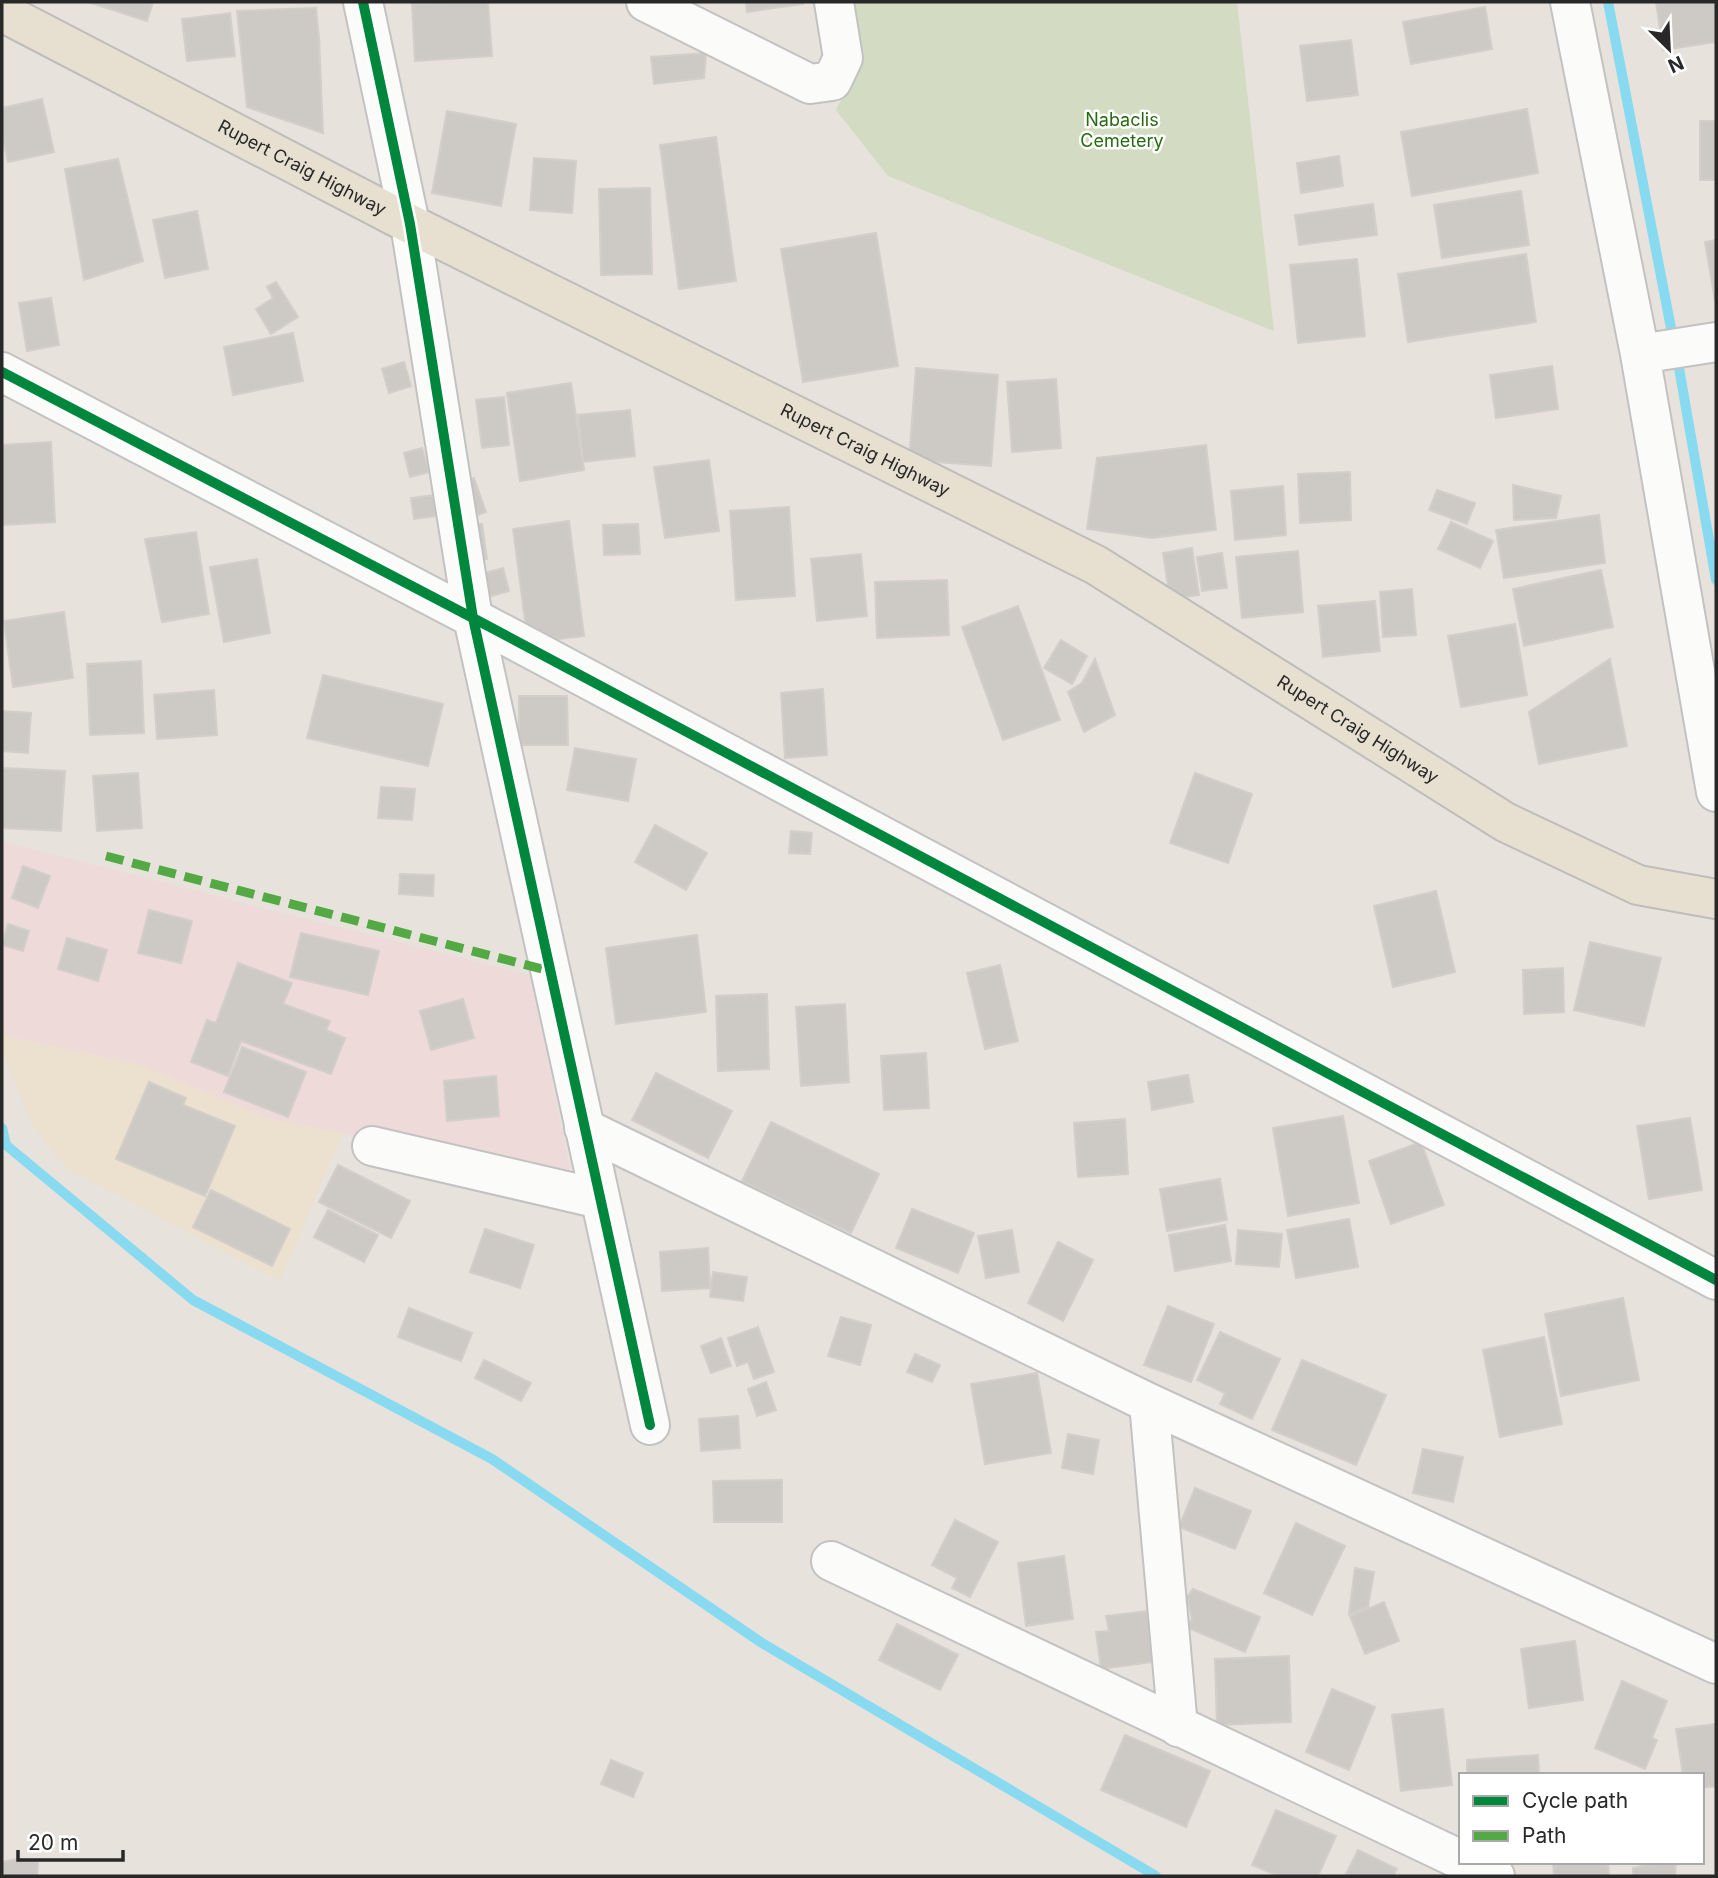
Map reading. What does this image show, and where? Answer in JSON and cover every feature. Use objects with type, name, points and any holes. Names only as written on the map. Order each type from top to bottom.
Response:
[{"type":"main road","name":"Rupert Craig Highway","points":[[2,12],[410,224],[1096,565],[1505,822],[1638,885],[1716,898]]},
{"type":"street","points":[[363,2],[410,224],[473,618],[650,1425]]},
{"type":"street","points":[[646,2],[810,84],[832,81],[843,58],[834,2]]},
{"type":"street","points":[[1570,2],[1640,354],[1716,792]]},
{"type":"street","points":[[1640,354],[1716,342]]},
{"type":"street","points":[[2,372],[473,618],[1716,1280]]},
{"type":"street","points":[[584,1128],[1149,1403],[1716,1664]]},
{"type":"street","points":[[372,1146],[600,1199]]},
{"type":"street","points":[[1149,1403],[1178,1727]]},
{"type":"street","points":[[831,1561],[1459,1859]]},
{"type":"street","points":[[1469,1864],[1495,1876]]},
{"type":"shaded area","points":[[2,842],[530,975],[572,1179],[267,1118],[141,1065],[2,1035]]},
{"type":"shaded area","points":[[2,1035],[141,1065],[267,1118],[343,1132],[280,1281],[67,1169],[33,1127],[2,1050]]},
{"type":"green space","name":"Nabaclis Cemetery","points":[[849,2],[1237,2],[1274,331],[888,176],[836,110],[859,63]]},
{"type":"building","points":[[88,2],[153,2],[147,21]]},
{"type":"building","points":[[412,2],[455,2],[412,4]]},
{"type":"building","points":[[488,2],[492,56],[415,61],[412,4]]},
{"type":"building","points":[[746,2],[803,2],[803,4],[747,12]]},
{"type":"building","points":[[1656,2],[1716,2],[1716,42],[1663,50]]},
{"type":"building","points":[[1485,7],[1492,49],[1411,64],[1403,22]]},
{"type":"building","points":[[316,8],[323,133],[247,107],[237,11]]},
{"type":"building","points":[[230,13],[235,56],[187,61],[182,19]]},
{"type":"building","points":[[1351,40],[1358,95],[1307,101],[1300,46]]},
{"type":"building","points":[[706,53],[704,78],[654,84],[651,57]]},
{"type":"building","points":[[42,99],[54,152],[8,162],[2,135],[2,108]]},
{"type":"building","points":[[1527,109],[1538,173],[1412,196],[1401,132]]},
{"type":"building","points":[[447,111],[516,124],[501,206],[432,193]]},
{"type":"building","points":[[1700,121],[1716,121],[1716,180],[1700,180]]},
{"type":"building","points":[[716,137],[736,281],[679,289],[660,145]]},
{"type":"building","points":[[1339,156],[1343,186],[1301,193],[1297,163]]},
{"type":"building","points":[[534,158],[576,161],[572,213],[530,210]]},
{"type":"building","points":[[118,159],[143,261],[84,280],[65,169]]},
{"type":"building","points":[[650,188],[652,274],[601,275],[599,189]]},
{"type":"building","points":[[1521,191],[1529,245],[1442,258],[1434,205]]},
{"type":"building","points":[[1373,204],[1377,235],[1299,245],[1295,215]]},
{"type":"building","points":[[197,211],[208,269],[165,278],[153,220]]},
{"type":"building","points":[[876,233],[898,366],[803,382],[781,249]]},
{"type":"building","points":[[1716,240],[1716,301],[1715,301],[1705,242]]},
{"type":"building","points":[[1526,254],[1536,322],[1408,342],[1398,274]]},
{"type":"building","points":[[1357,259],[1365,336],[1298,343],[1290,265]]},
{"type":"building","points":[[276,282],[298,317],[271,334],[256,309],[273,298],[267,287]]},
{"type":"building","points":[[51,298],[59,345],[27,351],[19,303]]},
{"type":"building","points":[[293,333],[303,381],[233,395],[224,347]]},
{"type":"building","points":[[404,362],[411,386],[389,393],[382,369]]},
{"type":"building","points":[[1552,366],[1558,409],[1496,418],[1490,375]]},
{"type":"building","points":[[916,368],[998,375],[991,466],[909,460]]},
{"type":"building","points":[[1056,379],[1061,448],[1012,452],[1007,382]]},
{"type":"building","points":[[571,383],[584,470],[520,481],[507,393]]},
{"type":"building","points":[[504,397],[509,445],[482,448],[476,400]]},
{"type":"building","points":[[630,410],[635,456],[583,462],[578,415]]},
{"type":"building","points":[[51,442],[55,522],[2,525],[2,445]]},
{"type":"building","points":[[1206,445],[1216,530],[1152,538],[1087,529],[1097,458]]},
{"type":"building","points":[[422,448],[429,472],[410,477],[404,453]]},
{"type":"building","points":[[709,460],[719,531],[665,538],[654,467]]},
{"type":"building","points":[[1350,472],[1351,520],[1300,523],[1298,474]]},
{"type":"building","points":[[474,478],[486,512],[456,523],[443,489]]},
{"type":"building","points":[[1513,485],[1561,496],[1556,518],[1514,520]]},
{"type":"building","points":[[1283,486],[1286,535],[1235,540],[1231,491]]},
{"type":"building","points":[[1437,490],[1475,503],[1467,524],[1429,510]]},
{"type":"building","points":[[434,495],[437,516],[414,519],[411,498]]},
{"type":"building","points":[[789,507],[795,596],[736,600],[730,511]]},
{"type":"building","points":[[1599,515],[1605,563],[1504,578],[1496,530]]},
{"type":"building","points":[[569,521],[584,636],[528,643],[513,529]]},
{"type":"building","points":[[1451,522],[1493,541],[1480,568],[1438,549]]},
{"type":"building","points":[[482,524],[487,559],[466,562],[461,527]]},
{"type":"building","points":[[638,524],[640,554],[604,555],[603,525]]},
{"type":"building","points":[[196,532],[209,614],[162,622],[145,539]]},
{"type":"building","points":[[1192,548],[1199,595],[1170,599],[1163,553]]},
{"type":"building","points":[[1298,551],[1303,612],[1242,618],[1236,557]]},
{"type":"building","points":[[1222,553],[1227,588],[1202,591],[1197,557]]},
{"type":"building","points":[[861,554],[867,616],[817,621],[811,559]]},
{"type":"building","points":[[257,559],[270,633],[224,642],[210,567]]},
{"type":"building","points":[[503,568],[509,591],[471,602],[464,579]]},
{"type":"building","points":[[1601,570],[1613,627],[1524,646],[1513,589]]},
{"type":"building","points":[[947,580],[949,635],[877,638],[875,582]]},
{"type":"building","points":[[1412,589],[1416,635],[1383,637],[1380,592]]},
{"type":"building","points":[[1375,601],[1380,651],[1323,657],[1318,606]]},
{"type":"building","points":[[1018,606],[1060,720],[1003,740],[962,627]]},
{"type":"building","points":[[64,612],[73,678],[13,687],[4,621]]},
{"type":"building","points":[[1515,624],[1527,695],[1461,707],[1448,636]]},
{"type":"building","points":[[1061,640],[1087,656],[1072,684],[1044,668]]},
{"type":"building","points":[[1095,659],[1115,715],[1084,732],[1068,692],[1082,683]]},
{"type":"building","points":[[1610,659],[1627,746],[1539,764],[1529,712]]},
{"type":"building","points":[[141,661],[144,733],[90,735],[87,664]]},
{"type":"building","points":[[323,675],[443,704],[428,766],[307,738]]},
{"type":"building","points":[[823,689],[827,755],[785,758],[781,693]]},
{"type":"building","points":[[214,690],[217,735],[157,739],[154,695]]},
{"type":"building","points":[[519,696],[567,696],[568,745],[519,745]]},
{"type":"building","points":[[2,711],[31,713],[28,753],[2,751]]},
{"type":"building","points":[[575,748],[636,759],[628,801],[567,790]]},
{"type":"building","points":[[2,768],[65,771],[61,831],[2,828]]},
{"type":"building","points":[[138,773],[142,828],[97,831],[93,776]]},
{"type":"building","points":[[1195,773],[1252,794],[1228,863],[1170,843]]},
{"type":"building","points":[[381,787],[415,789],[412,820],[378,818]]},
{"type":"building","points":[[655,825],[707,853],[686,890],[635,862]]},
{"type":"building","points":[[791,831],[812,833],[810,854],[789,853]]},
{"type":"building","points":[[23,866],[50,876],[38,908],[12,898]]},
{"type":"building","points":[[400,874],[434,875],[433,896],[399,894]]},
{"type":"building","points":[[1436,891],[1455,972],[1393,987],[1374,906]]},
{"type":"building","points":[[149,910],[192,921],[181,963],[138,953]]},
{"type":"building","points":[[8,924],[29,931],[23,951],[2,945]]},
{"type":"building","points":[[301,933],[379,951],[368,995],[290,977]]},
{"type":"building","points":[[697,935],[706,1012],[616,1024],[606,948]]},
{"type":"building","points":[[67,938],[107,950],[98,981],[58,969]]},
{"type":"building","points":[[1590,942],[1661,958],[1644,1026],[1574,1010]]},
{"type":"building","points":[[238,963],[292,983],[283,1004],[330,1021],[326,1030],[345,1038],[331,1074],[241,1041],[228,1076],[191,1062],[207,1020],[216,1023]]},
{"type":"building","points":[[1000,965],[1018,1041],[985,1049],[967,973]]},
{"type":"building","points":[[1563,968],[1564,1012],[1524,1014],[1523,970]]},
{"type":"building","points":[[767,994],[769,1069],[718,1071],[716,996]]},
{"type":"building","points":[[463,999],[474,1038],[431,1050],[420,1011]]},
{"type":"building","points":[[845,1004],[849,1082],[801,1086],[796,1007]]},
{"type":"building","points":[[242,1047],[306,1072],[288,1117],[224,1092]]},
{"type":"building","points":[[926,1053],[929,1108],[884,1110],[881,1056]]},
{"type":"building","points":[[656,1073],[732,1111],[708,1158],[632,1120]]},
{"type":"building","points":[[1188,1075],[1193,1102],[1152,1110],[1148,1082]]},
{"type":"building","points":[[496,1076],[499,1116],[447,1121],[444,1081]]},
{"type":"building","points":[[149,1082],[186,1098],[183,1105],[235,1126],[205,1196],[116,1159]]},
{"type":"building","points":[[1343,1116],[1359,1203],[1288,1216],[1273,1128]]},
{"type":"building","points":[[1690,1118],[1702,1190],[1649,1199],[1637,1126]]},
{"type":"building","points":[[1125,1119],[1128,1174],[1078,1177],[1074,1123]]},
{"type":"building","points":[[771,1122],[879,1174],[851,1233],[742,1181]]},
{"type":"building","points":[[1421,1142],[1444,1205],[1391,1224],[1369,1161]]},
{"type":"building","points":[[338,1165],[410,1201],[391,1238],[319,1202]]},
{"type":"building","points":[[1220,1179],[1227,1220],[1167,1231],[1160,1189]]},
{"type":"building","points":[[211,1190],[290,1229],[272,1266],[193,1227]]},
{"type":"building","points":[[912,1209],[974,1233],[958,1273],[896,1248]]},
{"type":"building","points":[[328,1210],[378,1235],[364,1262],[314,1237]]},
{"type":"building","points":[[1349,1219],[1358,1267],[1296,1278],[1287,1230]]},
{"type":"building","points":[[1225,1225],[1231,1261],[1175,1271],[1169,1235]]},
{"type":"building","points":[[485,1229],[534,1245],[520,1288],[470,1272]]},
{"type":"building","points":[[1012,1230],[1019,1272],[986,1278],[978,1236]]},
{"type":"building","points":[[1238,1230],[1282,1234],[1279,1267],[1236,1264]]},
{"type":"building","points":[[1058,1242],[1093,1260],[1063,1321],[1028,1303]]},
{"type":"building","points":[[708,1248],[710,1288],[662,1291],[660,1252]]},
{"type":"building","points":[[713,1272],[747,1277],[743,1301],[710,1297]]},
{"type":"building","points":[[1623,1298],[1639,1380],[1561,1396],[1545,1314]]},
{"type":"building","points":[[1168,1306],[1214,1324],[1191,1382],[1144,1365]]},
{"type":"building","points":[[409,1308],[472,1333],[461,1361],[398,1337]]},
{"type":"building","points":[[841,1317],[871,1325],[860,1365],[828,1356]]},
{"type":"building","points":[[758,1327],[774,1372],[754,1379],[748,1362],[737,1366],[728,1338]]},
{"type":"building","points":[[1220,1332],[1280,1359],[1252,1419],[1220,1404],[1225,1393],[1197,1380]]},
{"type":"building","points":[[1544,1337],[1562,1424],[1500,1437],[1483,1350]]},
{"type":"building","points":[[721,1338],[731,1366],[711,1373],[701,1346]]},
{"type":"building","points":[[915,1354],[940,1365],[932,1382],[907,1372]]},
{"type":"building","points":[[484,1360],[531,1383],[521,1401],[475,1378]]},
{"type":"building","points":[[1302,1360],[1386,1395],[1356,1465],[1272,1430]]},
{"type":"building","points":[[1037,1373],[1051,1453],[985,1464],[971,1384]]},
{"type":"building","points":[[766,1382],[776,1410],[757,1416],[748,1389]]},
{"type":"building","points":[[738,1416],[740,1448],[701,1451],[699,1419]]},
{"type":"building","points":[[1068,1434],[1099,1440],[1093,1474],[1062,1468]]},
{"type":"building","points":[[1423,1449],[1463,1457],[1453,1502],[1413,1493]]},
{"type":"building","points":[[782,1480],[782,1522],[714,1522],[713,1481]]},
{"type":"building","points":[[1195,1488],[1251,1511],[1235,1549],[1179,1527]]},
{"type":"building","points":[[955,1520],[998,1542],[970,1597],[952,1588],[957,1578],[932,1565]]},
{"type":"building","points":[[1296,1523],[1345,1546],[1312,1615],[1264,1593]]},
{"type":"building","points":[[1064,1556],[1073,1619],[1026,1626],[1018,1563]]},
{"type":"building","points":[[1355,1568],[1374,1572],[1368,1607],[1349,1614]]},
{"type":"building","points":[[1193,1589],[1260,1617],[1245,1652],[1186,1627],[1192,1619],[1187,1597]]},
{"type":"building","points":[[1384,1602],[1399,1641],[1365,1654],[1350,1616]]},
{"type":"building","points":[[1147,1611],[1153,1662],[1101,1669],[1096,1632],[1109,1631],[1106,1616]]},
{"type":"building","points":[[897,1624],[958,1655],[940,1690],[879,1660]]},
{"type":"building","points":[[1575,1641],[1583,1700],[1529,1708],[1521,1649]]},
{"type":"building","points":[[1289,1656],[1291,1722],[1217,1725],[1215,1659]]},
{"type":"building","points":[[1622,1681],[1667,1701],[1652,1738],[1657,1740],[1645,1769],[1595,1748]]},
{"type":"building","points":[[1332,1689],[1375,1707],[1349,1770],[1306,1752]]},
{"type":"building","points":[[1443,1709],[1452,1785],[1401,1791],[1392,1715]]},
{"type":"building","points":[[1716,1724],[1716,1786],[1704,1788],[1704,1773],[1683,1773],[1676,1729]]},
{"type":"building","points":[[1125,1735],[1210,1771],[1186,1827],[1101,1790]]},
{"type":"building","points":[[1538,1755],[1539,1773],[1467,1773],[1467,1760]]},
{"type":"building","points":[[611,1760],[643,1773],[633,1797],[601,1784]]},
{"type":"building","points":[[1276,1810],[1336,1836],[1318,1876],[1278,1876],[1252,1865]]},
{"type":"building","points":[[1358,1850],[1397,1869],[1393,1876],[1345,1876]]},
{"type":"building","points":[[17,1859],[38,1863],[37,1876],[2,1876],[2,1862]]},
{"type":"building","points":[[1553,1864],[1608,1864],[1609,1876],[1554,1876]]},
{"type":"building","points":[[1650,1864],[1676,1864],[1675,1876],[1633,1876],[1633,1868]]},
{"type":"waterway","points":[[1608,2],[1671,328]]},
{"type":"waterway","points":[[1679,368],[1716,580]]},
{"type":"waterway","points":[[2,1128],[6,1145],[193,1300],[492,1459],[762,1643],[1156,1876]]},
{"type":"marked path","points":[[106,856],[550,971]]},
{"type":"cycle path","points":[[363,2],[410,224],[473,618],[650,1425]]},
{"type":"cycle path","points":[[2,372],[473,618],[1716,1280]]}]
